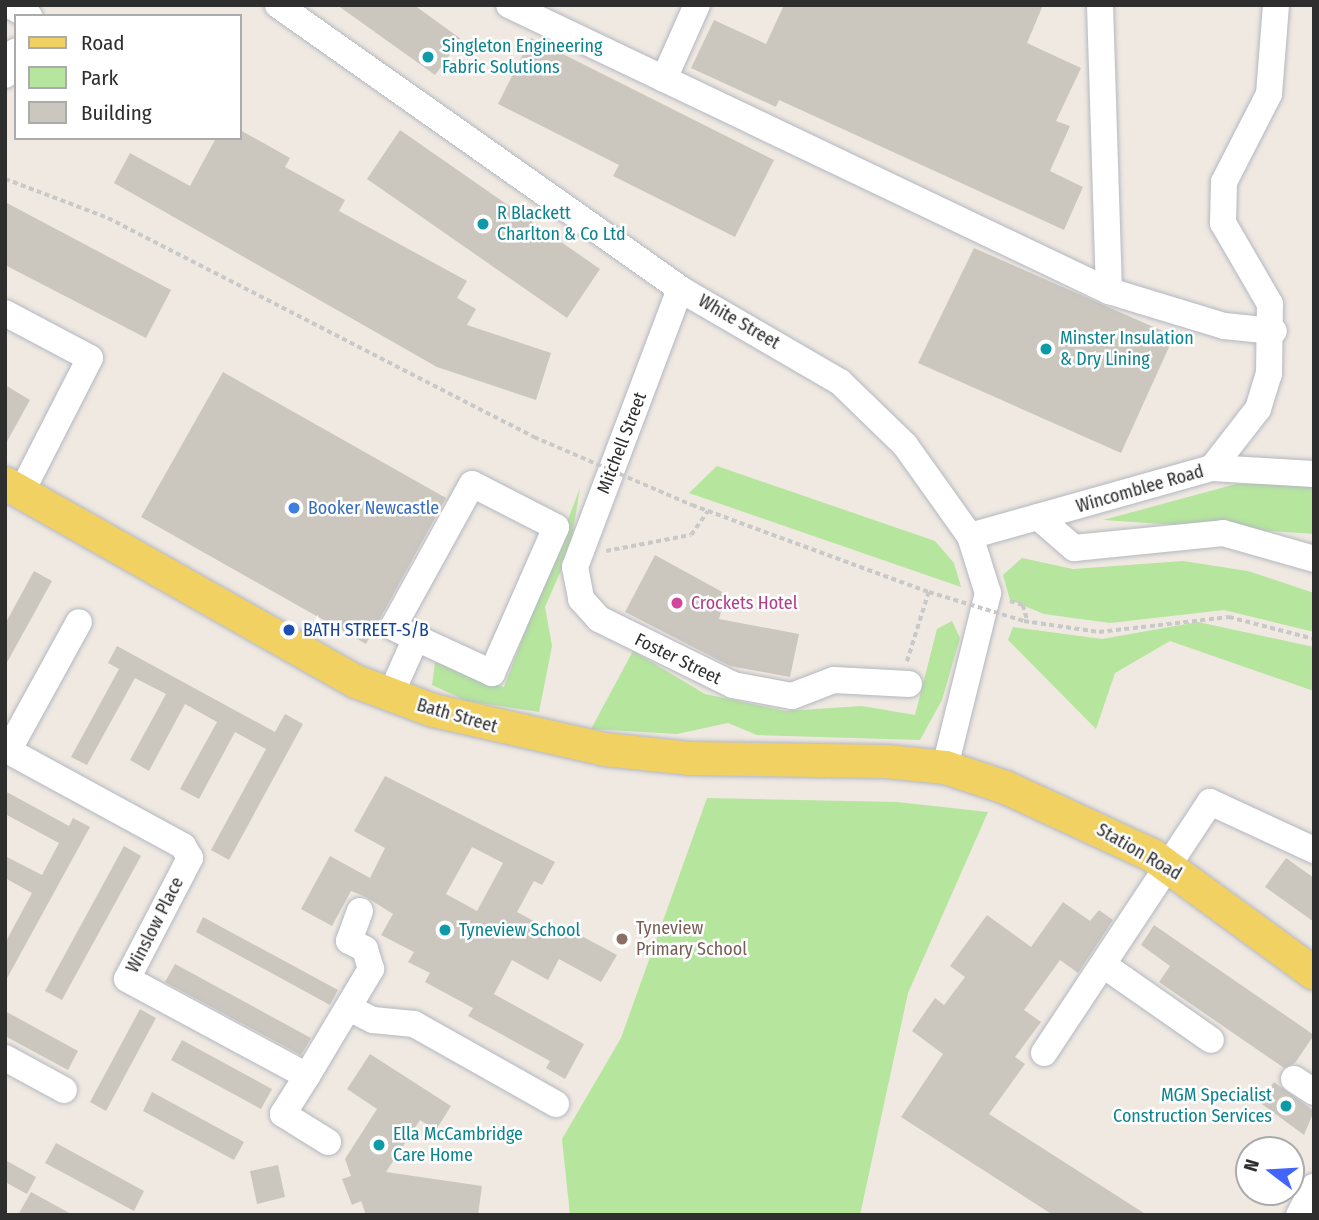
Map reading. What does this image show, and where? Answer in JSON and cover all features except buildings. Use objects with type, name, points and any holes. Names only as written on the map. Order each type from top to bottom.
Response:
[{"type":"main road","name":"Bath Street","points":[[13,487],[390,696],[522,735],[604,749],[945,767]]},
{"type":"main road","name":"Station Road","points":[[945,767],[1061,808],[1171,868],[1314,973]]},
{"type":"street","points":[[9,5],[26,14]]},
{"type":"street","name":"White Street","points":[[278,5],[680,289],[840,382],[905,444],[970,536],[988,593],[945,767]]},
{"type":"street","points":[[509,5],[1109,291],[1224,326],[1274,331]]},
{"type":"street","points":[[664,79],[697,5]]},
{"type":"street","points":[[1100,5],[1109,291]]},
{"type":"street","points":[[1212,468],[1258,409],[1274,331],[1270,304],[1223,223],[1224,183],[1269,94],[1276,5]]},
{"type":"street","points":[[5,75],[14,55]]},
{"type":"street","name":"Mitchell Street","points":[[581,599],[575,567],[680,289]]},
{"type":"street","name":"Bath Street","points":[[5,313],[90,358],[13,487]]},
{"type":"street","name":"Wincomblee Road","points":[[970,536],[1212,468],[1314,474]]},
{"type":"street","points":[[472,484],[556,527],[492,673],[416,638],[393,627],[472,484]]},
{"type":"street","points":[[1038,517],[1074,548],[1223,533],[1314,559]]},
{"type":"street","name":"Foster Street","points":[[581,599],[599,619],[733,685],[792,696],[834,680],[904,684]]},
{"type":"street","points":[[7,750],[79,622]]},
{"type":"street","points":[[390,696],[416,638]]},
{"type":"street","name":"Winslow Place","points":[[7,750],[183,846],[190,858],[127,979],[307,1076]]},
{"type":"street","points":[[1044,1053],[1171,868],[1210,802],[1314,850]]},
{"type":"street","points":[[328,1142],[283,1114],[364,982],[372,960],[349,941],[360,911]]},
{"type":"street","points":[[1105,966],[1211,1040]]},
{"type":"street","points":[[349,1008],[373,1020],[414,1024],[556,1104]]},
{"type":"street","points":[[5,1058],[64,1090]]},
{"type":"street","points":[[1298,1215],[1314,1186]]},
{"type":"path","points":[[5,179],[108,218],[534,437],[692,505],[929,592],[1026,621],[1099,632],[1229,617],[1314,639]]},
{"type":"path","points":[[584,543],[612,553],[644,548],[691,535],[708,511]]},
{"type":"path","points":[[904,684],[929,592]]},
{"type":"path","points":[[1023,605],[1026,621]]},
{"type":"green space","points":[[717,466],[935,541],[954,563],[961,587],[689,493]]},
{"type":"green space","points":[[1236,484],[1314,484],[1314,534],[1103,520]]},
{"type":"green space","points":[[580,488],[570,550],[545,607],[552,646],[539,712],[467,701],[432,685],[435,662],[504,687]]},
{"type":"green space","points":[[1022,558],[1073,569],[1183,561],[1248,571],[1314,593],[1314,632],[1224,610],[1110,623],[1044,614],[1010,600],[1003,575]]},
{"type":"green space","points":[[952,621],[960,638],[942,700],[920,740],[757,735],[728,723],[677,734],[591,729],[633,651],[705,694],[785,711],[862,706],[915,715],[937,629]]},
{"type":"green space","points":[[1198,622],[1314,647],[1314,691],[1170,641],[1115,673],[1096,729],[1008,640],[1013,627],[1102,639]]},
{"type":"green space","points":[[707,798],[897,802],[988,812],[908,993],[860,1215],[570,1215],[562,1139],[621,1038]]},
{"type":"place","name":"Singleton Engineering Fabric Solutions","points":[[428,57]]},
{"type":"place","name":"R Blackett Charlton & Co Ltd","points":[[483,224]]},
{"type":"place","name":"Minster Insulation & Dry Lining","points":[[1046,349]]},
{"type":"place","name":"Booker Newcastle","points":[[294,508]]},
{"type":"place","name":"Crockets Hotel","points":[[677,603]]},
{"type":"place","name":"BATH STREET-S/B","points":[[289,630]]},
{"type":"place","name":"Tyneview School","points":[[445,930]]},
{"type":"place","name":"Tyneview Primary School","points":[[622,939]]},
{"type":"place","name":"MGM Specialist Construction Services","points":[[1286,1106]]},
{"type":"place","name":"Ella McCambridge Care Home","points":[[379,1145]]}]
